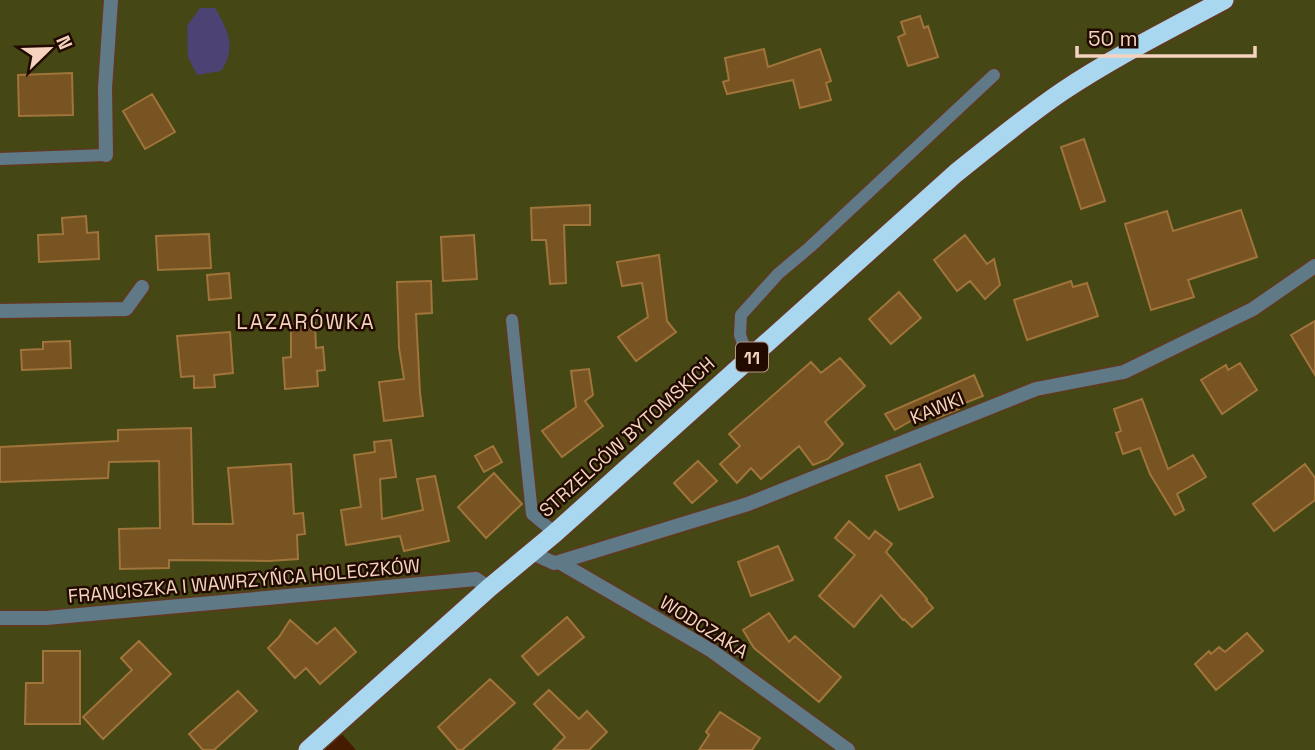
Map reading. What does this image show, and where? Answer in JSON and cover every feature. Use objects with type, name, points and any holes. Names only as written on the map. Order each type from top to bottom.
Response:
[{"type":"highway","name":"STRZELCÓW BYTOMSKICH","points":[[308,750],[489,588],[555,533],[956,173],[1063,91],[1224,0]]},
{"type":"street","points":[[106,155],[105,88],[111,0]]},
{"type":"street","name":"KAWKI","points":[[559,562],[748,504],[1036,389],[1124,372],[1253,309],[1315,266]]},
{"type":"street","points":[[0,311],[126,309],[142,287]]},
{"type":"street","name":"WODCZAKA","points":[[532,553],[554,563],[559,562],[712,651],[848,750]]},
{"type":"street","name":"FRANCISZKA I WAWRZYŃCA HOLECZKÓW","points":[[0,618],[46,618],[476,579],[489,588]]},
{"type":"lane","points":[[749,360],[740,335],[741,315],[778,274],[994,75]]},
{"type":"lane","points":[[0,159],[106,155]]},
{"type":"lane","points":[[512,320],[532,514],[555,533]]},
{"type":"shaded area","points":[[0,0],[1315,0],[1315,750],[356,750],[342,734],[320,750],[0,750]]},
{"type":"shaded area","points":[[200,8],[215,8],[224,24],[230,47],[221,71],[197,75],[188,57],[187,26]]},
{"type":"building","points":[[920,16],[924,28],[928,26],[938,57],[908,66],[898,37],[905,34],[901,22]]},
{"type":"building","points":[[764,49],[768,67],[820,49],[831,81],[826,83],[831,100],[800,108],[793,80],[727,94],[723,82],[729,80],[725,58]]},
{"type":"building","points":[[72,73],[73,115],[19,116],[18,75]]},
{"type":"building","points":[[152,94],[175,132],[145,149],[123,111]]},
{"type":"building","points":[[1084,139],[1105,201],[1081,209],[1061,147]]},
{"type":"building","points":[[590,205],[590,225],[564,225],[566,283],[550,284],[546,240],[532,240],[531,208]]},
{"type":"building","points":[[1241,210],[1257,257],[1188,280],[1194,297],[1151,310],[1125,224],[1167,211],[1173,231]]},
{"type":"building","points":[[86,216],[87,233],[98,232],[99,259],[39,262],[38,235],[63,234],[62,218]]},
{"type":"building","points":[[209,234],[211,268],[158,270],[156,236]]},
{"type":"building","points":[[474,235],[477,279],[443,281],[441,237]]},
{"type":"building","points":[[965,235],[987,264],[994,259],[1000,285],[985,299],[970,281],[957,291],[934,260]]},
{"type":"building","points":[[659,255],[667,321],[676,332],[636,361],[618,337],[648,317],[642,283],[622,286],[617,262]]},
{"type":"building","points":[[229,273],[231,298],[209,300],[207,275]]},
{"type":"building","points":[[431,281],[432,313],[416,314],[423,416],[384,421],[379,382],[404,379],[399,348],[397,282]]},
{"type":"building","points":[[1071,281],[1073,287],[1087,283],[1098,316],[1027,340],[1014,300]]},
{"type":"building","points":[[899,292],[921,318],[891,344],[869,319]]},
{"type":"building","points":[[1315,321],[1315,375],[1291,335]]},
{"type":"building","points":[[315,323],[316,348],[323,347],[325,370],[317,371],[318,386],[285,389],[283,358],[291,357],[291,324]]},
{"type":"building","points":[[230,332],[233,373],[214,375],[215,387],[194,388],[194,376],[181,377],[177,336]]},
{"type":"building","points":[[70,341],[71,368],[22,370],[21,350],[43,349],[43,342]]},
{"type":"building","points":[[840,358],[865,386],[825,422],[843,444],[828,459],[813,465],[799,446],[761,479],[751,468],[737,483],[720,464],[740,446],[729,434],[811,362],[821,373]]},
{"type":"building","points":[[1240,363],[1257,390],[1222,414],[1201,380],[1226,365],[1228,370]]},
{"type":"building","points":[[589,369],[593,395],[585,401],[603,426],[562,457],[542,431],[576,407],[571,371]]},
{"type":"building","points":[[974,375],[983,396],[957,406],[959,409],[937,418],[933,408],[895,430],[885,414]]},
{"type":"building","points":[[1142,399],[1168,469],[1193,455],[1206,477],[1177,494],[1184,510],[1175,515],[1150,474],[1140,448],[1123,454],[1116,433],[1121,431],[1114,409]]},
{"type":"building","points":[[191,428],[193,524],[233,524],[228,468],[291,464],[294,514],[303,513],[305,534],[297,535],[298,559],[169,560],[169,568],[120,569],[119,529],[160,528],[159,461],[109,462],[108,478],[0,482],[0,447],[118,441],[118,430]]},
{"type":"building","points":[[391,440],[396,477],[380,479],[382,519],[423,510],[417,479],[435,476],[449,541],[404,551],[400,536],[346,545],[341,510],[361,507],[354,455],[375,452],[374,442]]},
{"type":"building","points":[[493,446],[502,462],[484,472],[475,456]]},
{"type":"building","points":[[698,461],[717,481],[692,503],[674,483]]},
{"type":"building","points":[[920,464],[933,497],[899,510],[886,476]]},
{"type":"building","points":[[1305,464],[1315,478],[1315,500],[1274,531],[1253,504]]},
{"type":"building","points":[[494,473],[522,504],[486,538],[458,507]]},
{"type":"building","points":[[849,521],[869,539],[875,531],[892,544],[886,552],[933,608],[912,627],[881,595],[854,627],[819,596],[855,555],[835,538]]},
{"type":"building","points":[[778,546],[793,580],[751,596],[738,562]]},
{"type":"building","points":[[769,613],[789,642],[795,636],[841,677],[819,702],[754,648],[743,630]]},
{"type":"building","points":[[567,617],[584,637],[538,675],[522,656]]},
{"type":"building","points":[[290,620],[317,644],[335,628],[356,652],[320,684],[306,668],[295,678],[268,648]]},
{"type":"building","points":[[1247,633],[1263,651],[1216,690],[1195,664],[1209,651],[1211,654],[1219,647],[1225,652]]},
{"type":"building","points":[[139,641],[171,674],[103,739],[83,717],[132,670],[121,658]]},
{"type":"building","points":[[43,651],[80,651],[80,724],[25,724],[26,683],[43,683]]},
{"type":"building","points":[[490,679],[515,703],[462,750],[458,750],[438,727]]},
{"type":"building","points":[[549,690],[579,719],[587,711],[607,732],[589,750],[553,750],[565,737],[534,704]]},
{"type":"building","points":[[238,691],[257,711],[214,750],[203,750],[189,734]]},
{"type":"building","points":[[720,712],[760,738],[752,750],[699,750],[709,735],[706,732]]},
{"type":"district","name":"LAZARÓWKA","points":[[306,321]]}]
